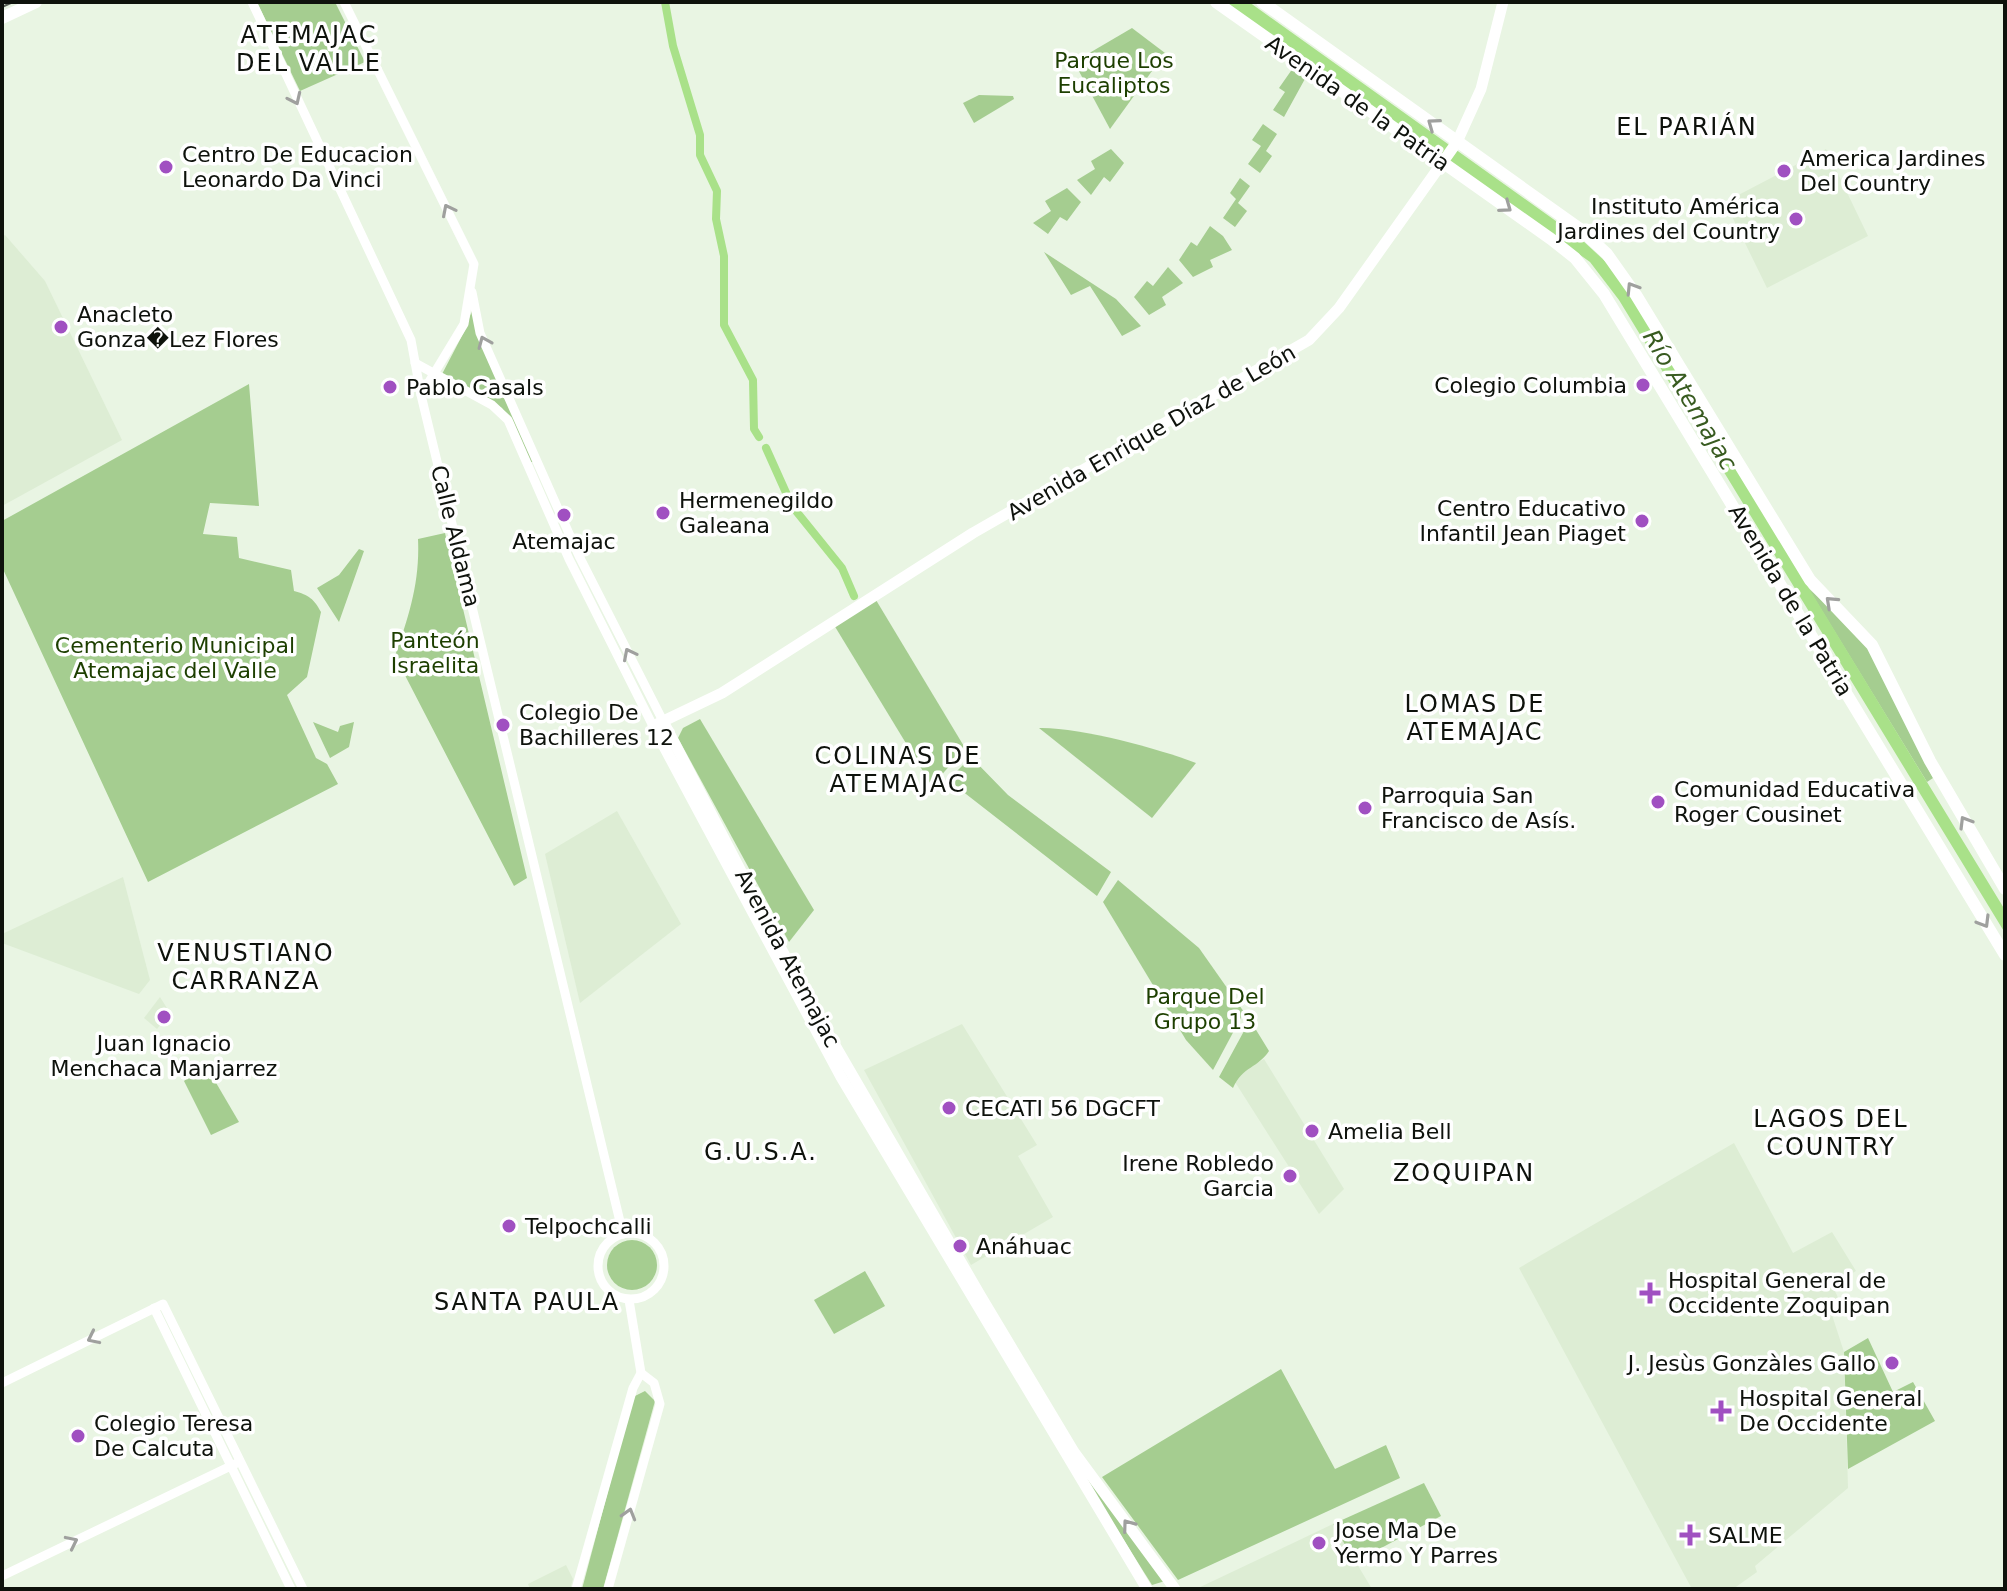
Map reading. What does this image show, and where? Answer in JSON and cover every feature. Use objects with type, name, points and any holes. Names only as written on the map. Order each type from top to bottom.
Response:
[{"type":"main road","points":[[2,18],[36,2]]},
{"type":"main road","name":"Avenida de la Patria","points":[[1216,2],[1444,160],[1575,258],[1604,294],[2005,955]]},
{"type":"main road","name":"Avenida de la Patria","points":[[1262,2],[1580,229],[1622,274],[1810,580],[1872,645],[1930,761],[2005,889]]},
{"type":"main road","name":"Avenida Enrique Díaz de León","points":[[659,725],[763,668],[973,533],[1301,346],[1322,329],[1456,143],[1481,89],[1503,2]]},
{"type":"main road","name":"Avenida Atemajac","points":[[659,725],[800,985],[980,1295],[1074,1452],[1175,1588]]},
{"type":"main road","name":"Avenida Atemajac","points":[[659,725],[837,1070],[1147,1589]]},
{"type":"street","name":"Calle Aldama","points":[[252,2],[409,335],[623,1234]]},
{"type":"street","name":"Avenida Atemajac","points":[[344,2],[470,254],[474,264],[472,287],[480,333],[579,556],[659,725]]},
{"type":"street","points":[[421,395],[464,324],[472,287]]},
{"type":"street","name":"Avenida Atemajac","points":[[415,363],[492,405],[508,420],[569,559],[659,725]]},
{"type":"street","points":[[623,1234],[650,1238],[662,1254],[665,1265],[664,1276],[651,1294],[629,1300],[607,1289],[598,1272],[601,1252],[614,1238],[623,1234]]},
{"type":"street","points":[[576,1589],[633,1388],[641,1373],[629,1300]]},
{"type":"street","points":[[2,1383],[159,1306],[236,1463],[303,1589]]},
{"type":"street","points":[[608,1589],[660,1404],[654,1383],[641,1373]]},
{"type":"street","points":[[2,1576],[236,1463]]},
{"type":"street","points":[[236,1463],[291,1589]]},
{"type":"shaded area","name":"Instituto América Jardines del Country","points":[[1826,149],[1868,236],[1767,288],[1725,202]]},
{"type":"shaded area","points":[[5,235],[45,281],[122,440],[2,506],[2,237]]},
{"type":"shaded area","points":[[617,811],[681,924],[580,1003],[545,854]]},
{"type":"shaded area","points":[[123,877],[150,980],[139,994],[2,943],[2,934]]},
{"type":"shaded area","points":[[160,997],[170,1013],[157,1029],[144,1018]]},
{"type":"shaded area","name":"CECATI 56 DGCFT","points":[[962,1024],[1037,1145],[1018,1156],[1053,1217],[971,1265],[864,1070]]},
{"type":"shaded area","points":[[1264,1059],[1344,1189],[1319,1214],[1235,1082],[1240,1073]]},
{"type":"shaded area","name":"Hospital General De Occidente","points":[[1734,1143],[1793,1253],[1832,1232],[1856,1271],[1832,1285],[1843,1308],[1832,1315],[1844,1352],[1848,1488],[1755,1566],[1757,1572],[1733,1589],[1692,1589],[1519,1268]]},
{"type":"shaded area","name":"Jose Ma De Yermo Y Parres","points":[[1333,1524],[1372,1589],[1196,1589]]},
{"type":"shaded area","points":[[566,1565],[573,1579],[570,1589],[530,1589],[528,1584]]},
{"type":"green space","points":[[257,2],[335,2],[365,62],[300,91]]},
{"type":"green space","name":"Parque Los Eucaliptos","points":[[1132,28],[1165,53],[1110,129],[1074,62]]},
{"type":"green space","points":[[1293,68],[1306,77],[1284,117],[1273,110],[1285,92],[1279,88]]},
{"type":"green space","points":[[979,95],[1013,96],[1014,99],[974,123],[963,103]]},
{"type":"green space","points":[[1263,124],[1277,134],[1266,151],[1272,156],[1260,173],[1248,164],[1261,146],[1252,140]]},
{"type":"green space","points":[[1111,149],[1124,163],[1110,182],[1104,177],[1091,195],[1077,180],[1095,169],[1091,161]]},
{"type":"green space","points":[[1240,178],[1250,186],[1238,203],[1247,211],[1235,227],[1223,218],[1236,199],[1230,193]]},
{"type":"green space","points":[[1067,188],[1081,202],[1067,221],[1060,217],[1048,234],[1033,223],[1051,211],[1045,201]]},
{"type":"green space","points":[[1210,226],[1223,236],[1232,250],[1210,260],[1213,267],[1193,277],[1179,260],[1191,242],[1197,246]]},
{"type":"green space","points":[[1044,252],[1116,299],[1141,326],[1122,336],[1090,286],[1071,295]]},
{"type":"green space","points":[[1168,267],[1183,283],[1162,297],[1166,305],[1149,315],[1134,297],[1147,281],[1153,286]]},
{"type":"green space","points":[[473,308],[535,462],[530,462],[502,408],[441,376]]},
{"type":"green space","name":"Cementerio Municipal Atemajac del Valle","points":[[249,384],[259,506],[210,503],[203,534],[237,537],[239,558],[291,570],[294,591],[310,598],[321,612],[307,677],[287,695],[316,758],[327,764],[338,784],[148,882],[2,567],[2,521]]},
{"type":"green space","name":"Panteón Israelita","points":[[445,533],[527,878],[514,886],[395,656],[412,599],[418,539]]},
{"type":"green space","points":[[359,549],[364,551],[339,622],[317,588],[339,575]]},
{"type":"green space","points":[[1808,588],[1852,627],[1867,646],[1933,778],[1927,782]]},
{"type":"green space","points":[[876,600],[965,748],[932,786],[834,625]]},
{"type":"green space","points":[[700,719],[814,910],[789,942],[678,738],[683,728]]},
{"type":"green space","points":[[313,722],[338,732],[340,726],[354,722],[349,747],[330,758]]},
{"type":"green space","points":[[1039,728],[1075,731],[1118,740],[1196,763],[1152,818]]},
{"type":"green space","points":[[971,757],[1008,795],[1111,872],[1097,896],[948,780]]},
{"type":"green space","name":"Parque Del Grupo 13","points":[[1118,880],[1199,948],[1244,1012],[1213,1070],[1186,1040],[1103,902]]},
{"type":"green space","name":"Parque Del Grupo 13","points":[[1250,1020],[1269,1051],[1241,1075],[1233,1088],[1219,1077]]},
{"type":"green space","points":[[205,1064],[239,1122],[211,1135],[184,1081]]},
{"type":"green space","points":[[632,1240],[650,1247],[657,1265],[650,1283],[632,1290],[614,1283],[607,1265],[614,1247]]},
{"type":"green space","points":[[865,1271],[885,1306],[834,1334],[814,1300]]},
{"type":"green space","points":[[1868,1338],[1893,1392],[1913,1382],[1935,1421],[1848,1469],[1844,1352]]},
{"type":"green space","points":[[1281,1369],[1335,1469],[1386,1445],[1400,1478],[1178,1580],[1102,1477]]},
{"type":"green space","points":[[645,1391],[655,1401],[603,1589],[582,1589],[633,1397]]},
{"type":"green space","points":[[1073,1459],[1165,1581],[1152,1585]]},
{"type":"green space","points":[[1424,1483],[1441,1516],[1355,1562],[1333,1524]]},
{"type":"water","name":"Río Atemajac","points":[[1225,2],[1249,2],[1581,239],[1607,263],[1629,293],[2005,910],[2005,933],[1619,300],[1590,262]]},
{"type":"waterway","points":[[665,2],[673,46],[700,135],[700,155],[717,191],[716,219],[724,256],[724,325],[753,380],[754,429],[759,437]]},
{"type":"waterway","points":[[766,448],[792,506],[842,568],[854,596]]},
{"type":"tram line","points":[[2,7],[13,2]]},
{"type":"place","name":"Centro De Educacion Leonardo Da Vinci","points":[[166,167]]},
{"type":"place","name":"America Jardines Del Country","points":[[1784,171]]},
{"type":"place","name":"Instituto América Jardines del Country","points":[[1796,219]]},
{"type":"place","name":"Anacleto Gonza�Lez Flores","points":[[61,327]]},
{"type":"place","name":"Colegio Columbia","points":[[1643,385]]},
{"type":"place","name":"Pablo Casals","points":[[390,387]]},
{"type":"place","name":"Hermenegildo Galeana","points":[[663,513]]},
{"type":"place","name":"Atemajac","points":[[564,515]]},
{"type":"place","name":"Centro Educativo Infantil Jean Piaget","points":[[1642,521]]},
{"type":"place","name":"Colegio De Bachilleres 12","points":[[503,725]]},
{"type":"place","name":"Comunidad Educativa Roger Cousinet","points":[[1658,802]]},
{"type":"place","name":"Parroquia San Francisco de Asís.","points":[[1365,808]]},
{"type":"place","name":"Juan Ignacio Menchaca Manjarrez","points":[[164,1017]]},
{"type":"place","name":"CECATI 56 DGCFT","points":[[949,1108]]},
{"type":"place","name":"Amelia Bell","points":[[1312,1131]]},
{"type":"place","name":"Irene Robledo Garcia","points":[[1290,1176]]},
{"type":"place","name":"Telpochcalli","points":[[509,1226]]},
{"type":"place","name":"Anáhuac","points":[[960,1246]]},
{"type":"place","name":"Hospital General de Occidente Zoquipan","points":[[1650,1293]]},
{"type":"place","name":"J. Jesùs Gonzàles Gallo","points":[[1892,1363]]},
{"type":"place","name":"Hospital General De Occidente","points":[[1721,1411]]},
{"type":"place","name":"Colegio Teresa De Calcuta","points":[[78,1436]]},
{"type":"place","name":"SALME","points":[[1690,1535]]},
{"type":"place","name":"Jose Ma De Yermo Y Parres","points":[[1319,1543]]},
{"type":"district","name":"ATEMAJAC DEL VALLE","points":[[309,49]]},
{"type":"district","name":"EL PARIÁN","points":[[1687,127]]},
{"type":"district","name":"LOMAS DE ATEMAJAC","points":[[1475,718]]},
{"type":"district","name":"COLINAS DE ATEMAJAC","points":[[898,770]]},
{"type":"district","name":"VENUSTIANO CARRANZA","points":[[246,967]]},
{"type":"district","name":"LAGOS DEL COUNTRY","points":[[1831,1133]]},
{"type":"district","name":"G.U.S.A.","points":[[761,1152]]},
{"type":"district","name":"ZOQUIPAN","points":[[1464,1173]]},
{"type":"district","name":"SANTA PAULA","points":[[527,1302]]}]
